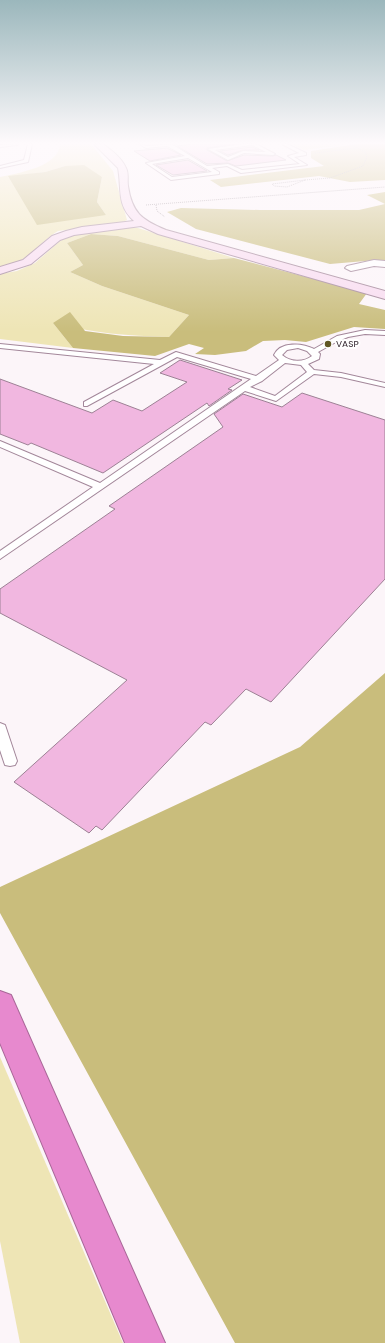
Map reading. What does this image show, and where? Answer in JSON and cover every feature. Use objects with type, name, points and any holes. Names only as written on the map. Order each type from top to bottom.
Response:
[{"type":"highway","points":[[0,1006],[145,1343]]},
{"type":"main road","points":[[128,207],[140,223],[162,232],[385,295]]},
{"type":"main road","points":[[0,271],[27,262],[56,238],[70,233],[82,230],[140,223]]},
{"type":"street","points":[[351,268],[374,263],[385,264]]},
{"type":"lane","points":[[314,351],[316,357],[309,362],[303,363],[284,360],[278,355],[279,352],[285,348],[298,346],[314,351],[321,349],[332,340],[362,331],[385,333]]},
{"type":"lane","points":[[0,346],[161,362]]},
{"type":"lane","points":[[87,404],[176,354],[259,379]]},
{"type":"lane","points":[[0,556],[259,379],[284,360]]},
{"type":"lane","points":[[303,363],[312,372],[341,375],[385,385]]},
{"type":"lane","points":[[245,388],[276,398],[312,372]]},
{"type":"lane","points":[[0,444],[101,488]]},
{"type":"lane","points":[[0,728],[10,761]]},
{"type":"shaded area","points":[[0,207],[85,207],[106,215],[100,207],[123,207],[127,220],[121,223],[58,231],[24,258],[9,265],[0,266]]},
{"type":"shaded area","points":[[26,207],[100,207],[106,215],[37,225]]},
{"type":"shaded area","points":[[373,207],[385,207],[385,263],[377,260],[330,264],[196,229],[167,212],[181,208],[359,210]]},
{"type":"shaded area","points":[[128,227],[138,228],[234,258],[209,260],[118,236],[91,234],[67,243],[83,265],[70,272],[102,286],[189,315],[169,337],[111,333],[53,323],[73,348],[0,339],[0,274],[17,271],[35,263],[60,241],[77,234]]},
{"type":"shaded area","points":[[91,234],[118,236],[209,260],[234,258],[367,293],[359,304],[385,310],[385,329],[354,327],[306,342],[285,340],[263,341],[246,351],[215,355],[195,354],[204,348],[189,344],[155,356],[73,348],[53,323],[70,312],[85,331],[123,336],[169,337],[189,315],[102,286],[70,272],[83,265],[67,243]]},
{"type":"shaded area","points":[[385,673],[385,1343],[235,1343],[0,913],[0,887],[300,747]]},
{"type":"shaded area","points":[[0,1057],[123,1343],[20,1343],[0,1241]]},
{"type":"building","points":[[180,360],[242,380],[228,389],[232,390],[209,406],[207,403],[103,473],[31,443],[28,445],[0,434],[0,379],[92,413],[113,400],[142,411],[187,382],[160,373]]},
{"type":"building","points":[[302,393],[385,420],[385,579],[271,702],[246,689],[211,725],[205,722],[102,830],[96,826],[89,833],[14,782],[127,680],[0,613],[0,589],[115,509],[109,506],[223,427],[214,414],[243,394],[282,407]]},
{"type":"place","name":"VASP","points":[[328,344]]}]
